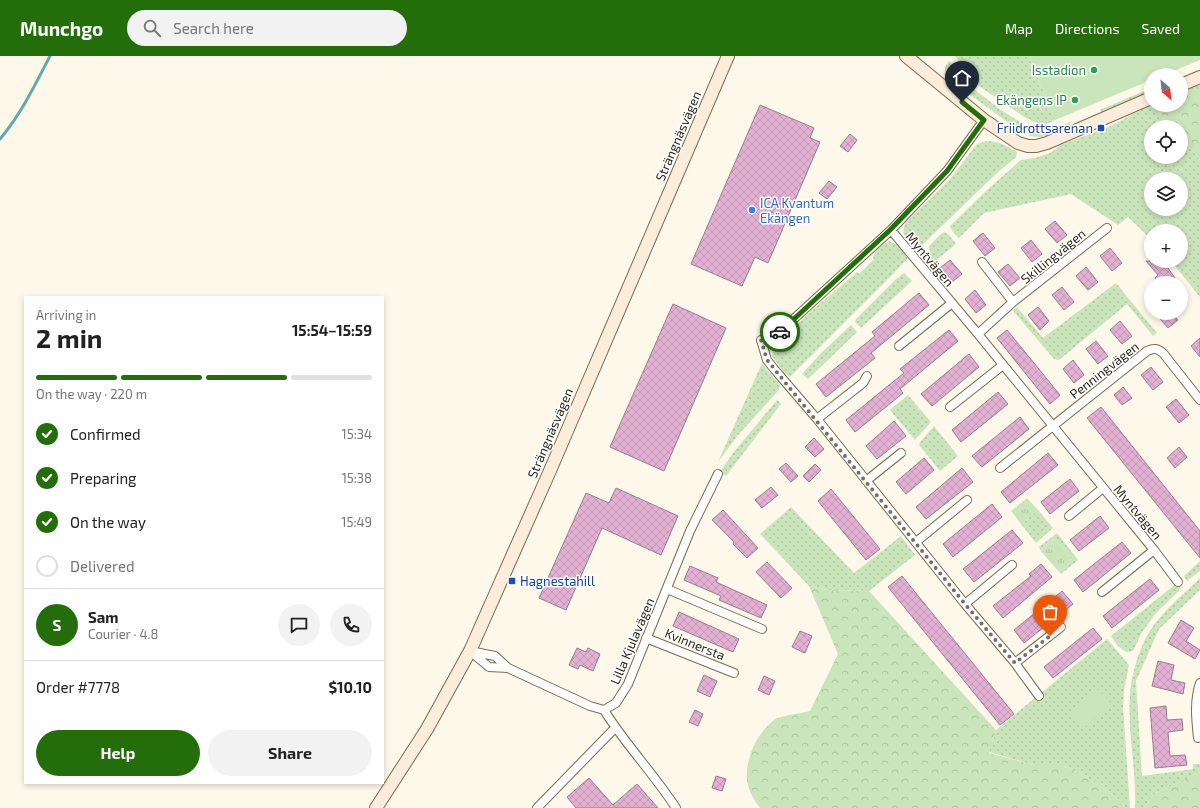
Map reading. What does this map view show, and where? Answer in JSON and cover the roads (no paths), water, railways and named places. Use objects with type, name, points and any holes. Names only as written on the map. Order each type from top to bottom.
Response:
[{"type":"main road","points":[[906,56],[984,120],[1018,143],[1028,146],[1047,144],[1144,101]]},
{"type":"main road","name":"Strängnäsvägen","points":[[376,808],[427,730],[470,651],[549,473],[728,57]]},
{"type":"main road","points":[[1188,82],[1200,77]]},
{"type":"street","points":[[984,120],[947,171],[890,230],[774,337],[768,340],[761,340],[767,360],[817,419],[965,604],[1015,663],[1039,696]]},
{"type":"street","name":"Skillingvägen","points":[[978,334],[1013,302],[1107,228]]},
{"type":"street","name":"Myntvägen","points":[[890,230],[978,334],[1154,550],[1178,582]]},
{"type":"street","points":[[982,262],[1013,302]]},
{"type":"street","name":"Myntvägen","points":[[899,346],[952,303]]},
{"type":"street","name":"Penningvägen","points":[[1053,426],[1147,350],[1153,348],[1158,349],[1163,353],[1200,400]]},
{"type":"street","points":[[950,407],[1003,365]]},
{"type":"street","points":[[817,419],[862,383],[867,376]]},
{"type":"street","points":[[1000,468],[1053,426]]},
{"type":"street","points":[[866,481],[901,453]]},
{"type":"street","name":"Lilla Kjulavägen","points":[[604,710],[616,703],[628,684],[690,531],[718,474]]},
{"type":"street","name":"Myntvägen","points":[[1069,516],[1103,488]]},
{"type":"street","points":[[916,542],[967,500]]},
{"type":"street","name":"Myntvägen","points":[[1102,592],[1154,550]]},
{"type":"street","points":[[965,604],[1012,565]]},
{"type":"street","name":"Lilla Kjulavägen","points":[[667,589],[762,629]]},
{"type":"street","points":[[1015,663],[1061,626]]},
{"type":"street","name":"Kvinnersta","points":[[646,638],[734,673]]},
{"type":"street","points":[[470,651],[489,667],[508,668]]},
{"type":"street","points":[[470,651],[495,656],[508,668],[590,706],[604,710],[615,728],[625,739],[676,808]]},
{"type":"street","points":[[1198,738],[1195,715],[1196,694],[1200,683]]},
{"type":"street","points":[[536,808],[615,728]]},
{"type":"waterway","points":[[0,139],[21,109],[50,56]]},
{"type":"place","name":"Isstadion","points":[[1094,70]]},
{"type":"place","name":"Ekängens IP","points":[[1075,100]]},
{"type":"place","name":"Friidrottsarenan","points":[[1101,128]]},
{"type":"place","name":"ICA Kvantum Ekängen","points":[[752,210]]},
{"type":"place","name":"Hagnestahill","points":[[512,581]]}]
